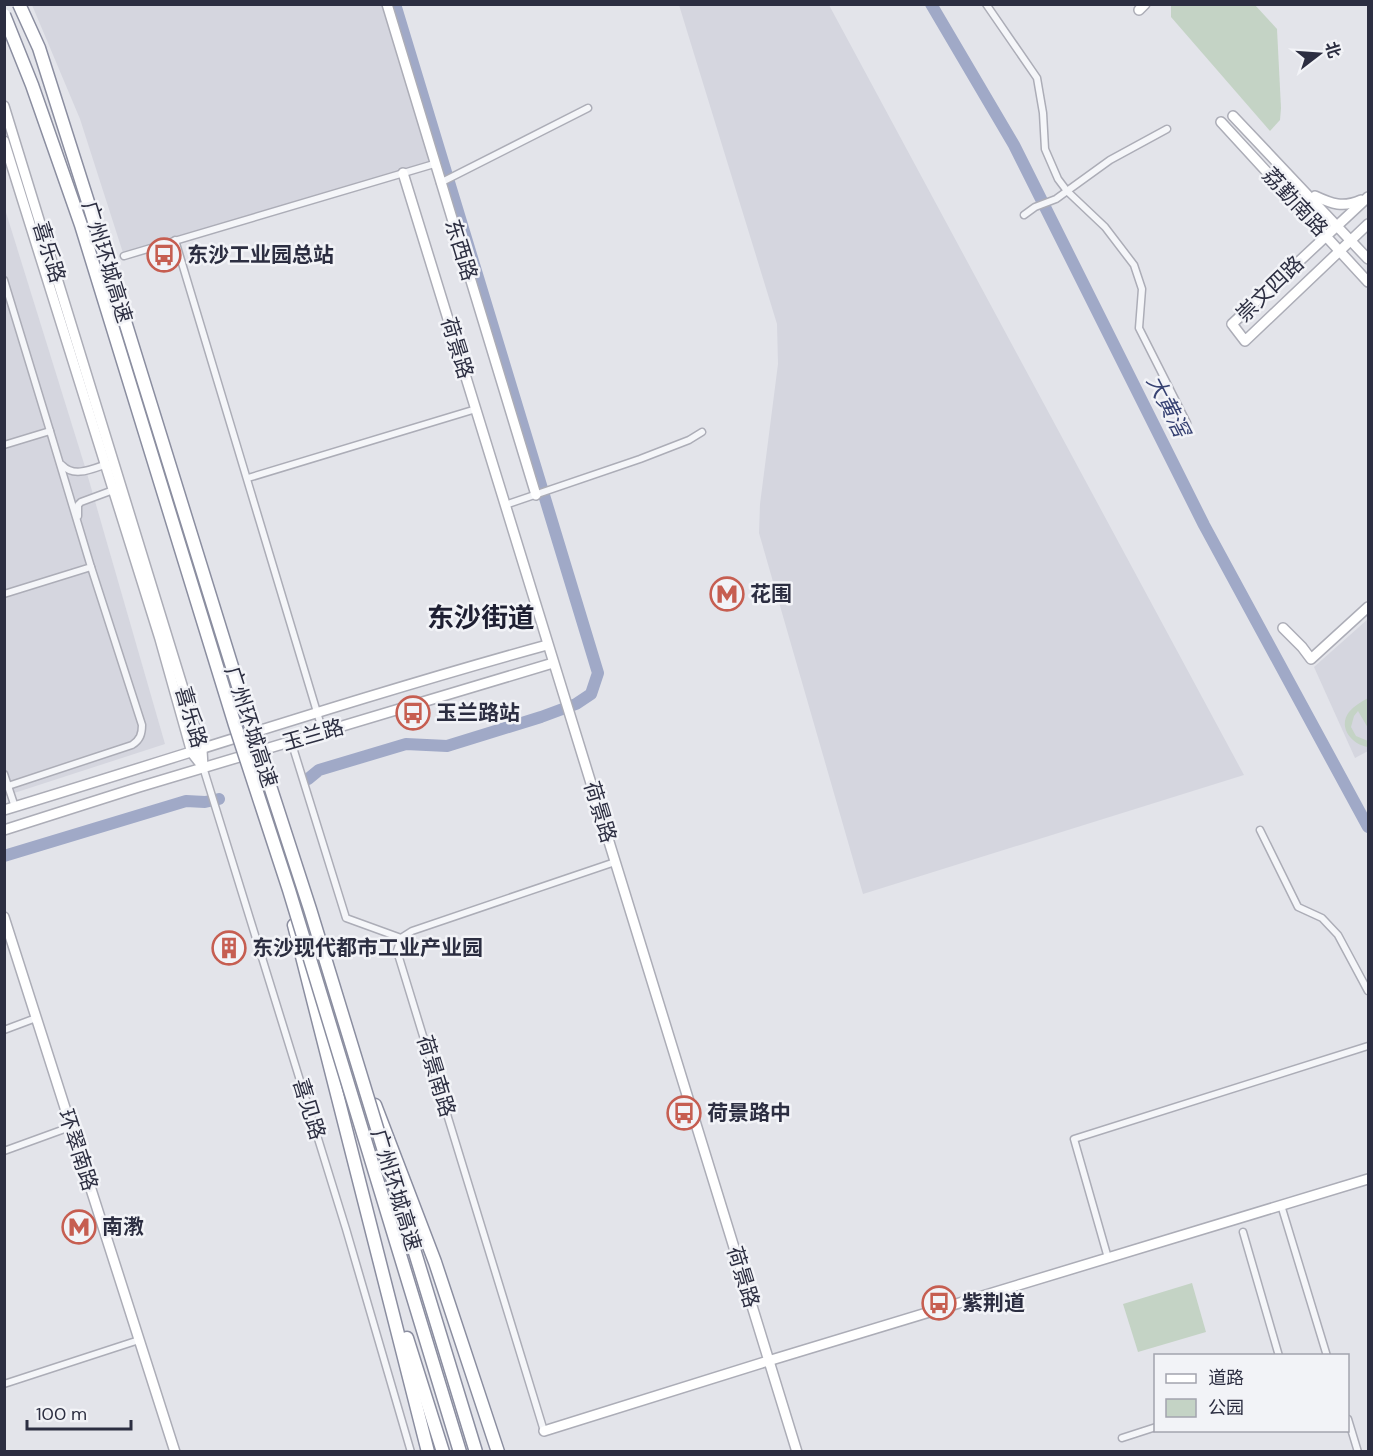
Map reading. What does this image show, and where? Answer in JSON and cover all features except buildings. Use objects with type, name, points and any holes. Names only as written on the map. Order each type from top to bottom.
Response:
[{"type":"highway","name":"广州环城高速","points":[[19,4],[39,48],[158,423],[476,1452]]},
{"type":"highway","name":"广州环城高速","points":[[4,15],[32,85],[81,225],[460,1452]]},
{"type":"highway","points":[[275,848],[428,1452]]},
{"type":"highway","points":[[310,909],[361,1067],[435,1262],[498,1452]]},
{"type":"highway","points":[[357,1173],[442,1452]]},
{"type":"highway","points":[[478,1389],[504,1452]]},
{"type":"street","name":"东西路","points":[[387,4],[536,495]]},
{"type":"street","points":[[986,4],[1037,78],[1041,94],[1046,155],[1067,192],[1105,226],[1134,265],[1142,289],[1139,328],[1187,423]]},
{"type":"street","name":"喜乐路","points":[[4,106],[109,463]]},
{"type":"street","points":[[440,183],[588,108]]},
{"type":"street","name":"荔勤南路","points":[[1233,116],[1368,258]]},
{"type":"street","name":"荔勤南路","points":[[1221,122],[1368,282]]},
{"type":"street","points":[[1023,215],[1067,192],[1110,160],[1167,129]]},
{"type":"street","name":"喜乐路","points":[[4,141],[202,750],[203,767]]},
{"type":"street","points":[[124,256],[434,164]]},
{"type":"street","name":"荷景路","points":[[403,173],[797,1452]]},
{"type":"street","points":[[1307,192],[1340,206],[1349,205],[1368,196]]},
{"type":"street","name":"崇文四路","points":[[1368,196],[1232,324],[1245,341],[1368,224]]},
{"type":"street","points":[[175,240],[323,732]]},
{"type":"street","points":[[4,280],[91,567],[142,725],[142,734],[132,745],[8,786]]},
{"type":"street","points":[[248,478],[476,410]]},
{"type":"street","points":[[4,445],[50,431]]},
{"type":"street","points":[[505,505],[677,444],[702,432]]},
{"type":"street","points":[[58,457],[62,467],[76,473],[109,463]]},
{"type":"street","points":[[78,522],[78,505],[81,502],[117,488]]},
{"type":"street","name":"喜乐路","points":[[117,488],[192,753],[203,767]]},
{"type":"street","points":[[4,594],[91,567]]},
{"type":"street","points":[[1283,628],[1311,659],[1368,608]]},
{"type":"street","name":"玉兰路","points":[[9,808],[458,670],[548,645]]},
{"type":"street","name":"玉兰路","points":[[9,829],[203,767],[553,663]]},
{"type":"street","points":[[291,741],[346,918],[401,938],[412,931],[615,862]]},
{"type":"street","name":"喜见路","points":[[203,767],[346,1229],[411,1452]]},
{"type":"street","points":[[4,774],[8,786],[9,829]]},
{"type":"street","points":[[1260,830],[1298,907],[1322,918],[1338,935],[1368,991]]},
{"type":"street","name":"环翠南路","points":[[4,917],[175,1452]]},
{"type":"street","name":"荷景南路","points":[[401,938],[397,951],[544,1431]]},
{"type":"street","points":[[4,1030],[36,1018]]},
{"type":"street","points":[[1108,1258],[1074,1139],[1368,1046]]},
{"type":"street","points":[[4,1151],[70,1127]]},
{"type":"street","points":[[544,1431],[1368,1179]]},
{"type":"street","points":[[1281,1205],[1326,1354]]},
{"type":"street","points":[[1243,1232],[1278,1354]]},
{"type":"street","points":[[4,1384],[139,1340]]},
{"type":"street","points":[[1349,1425],[1358,1452]]},
{"type":"street","points":[[1122,1438],[1154,1427]]},
{"type":"shaded area","points":[[32,5],[386,5],[434,164],[124,256],[80,119]]},
{"type":"shaded area","points":[[679,5],[829,5],[1244,775],[863,894],[759,533],[760,504],[778,364],[777,324]]},
{"type":"shaded area","points":[[4,206],[86,470],[165,744],[5,796]]},
{"type":"shaded area","points":[[1368,619],[1368,751],[1355,758],[1314,667]]},
{"type":"green space","points":[[1171,5],[1255,5],[1277,29],[1281,108],[1280,120],[1270,131],[1171,17]]},
{"type":"green space","points":[[1368,698],[1368,728],[1358,711],[1351,727],[1356,736],[1368,741],[1368,747],[1357,743],[1348,735],[1345,724],[1349,712]]},
{"type":"green space","points":[[1192,1283],[1206,1332],[1138,1352],[1123,1304]]},
{"type":"waterway","points":[[308,779],[319,770],[406,744],[447,746],[541,717],[576,704],[591,694],[598,673],[395,4]]},
{"type":"waterway","name":"大黄滘","points":[[931,4],[1014,145],[1204,525],[1368,827]]},
{"type":"waterway","points":[[4,856],[186,801],[205,802],[219,799]]},
{"type":"place","name":"东沙工业园总站","points":[[164,255]]},
{"type":"place","name":"花围","points":[[727,594]]},
{"type":"place","name":"玉兰路站","points":[[413,713]]},
{"type":"place","name":"东沙现代都市工业产业园","points":[[229,948]]},
{"type":"place","name":"荷景路中","points":[[684,1113]]},
{"type":"place","name":"南漖","points":[[79,1227]]},
{"type":"place","name":"紫荆道","points":[[939,1303]]},
{"type":"district","name":"东沙街道","points":[[481,617]]}]
